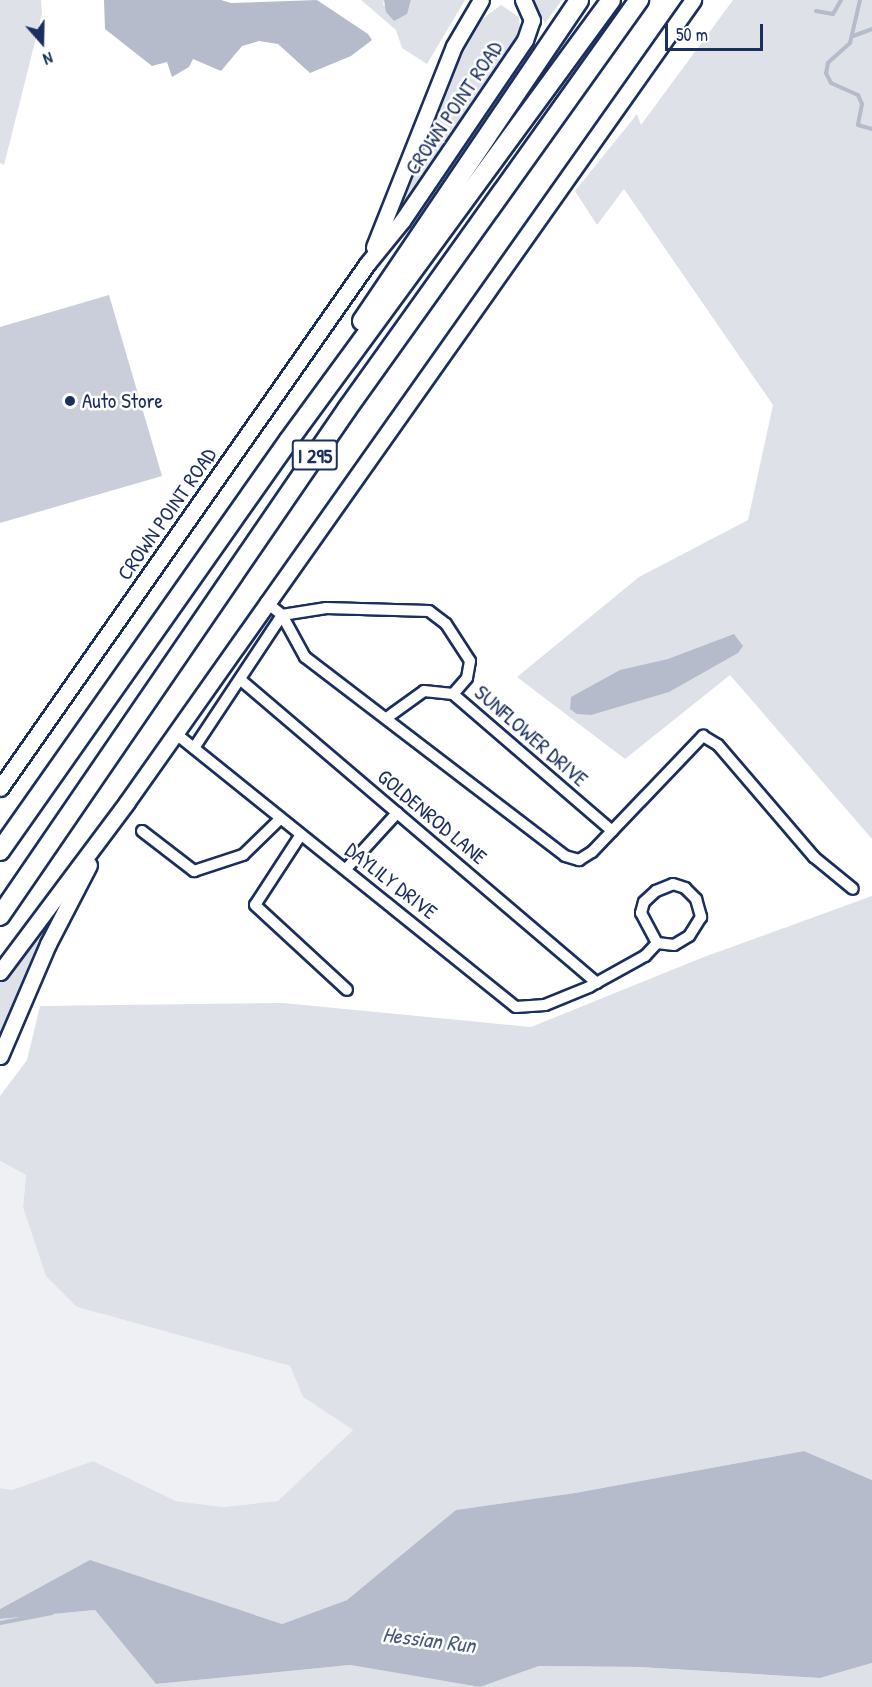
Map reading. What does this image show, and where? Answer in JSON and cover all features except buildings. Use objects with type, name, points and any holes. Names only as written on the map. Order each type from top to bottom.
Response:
[{"type":"highway","points":[[316,403],[326,370],[579,0]]},
{"type":"highway","name":"I 295","points":[[0,851],[316,403],[611,0]]},
{"type":"highway","name":"I 295","points":[[0,916],[347,409],[639,0]]},
{"type":"main road","name":"CROWN POINT ROAD","points":[[367,264],[454,46],[481,0]]},
{"type":"main road","name":"CROWN POINT ROAD","points":[[0,788],[367,264],[402,221],[525,40],[532,20],[523,0]]},
{"type":"main road","points":[[0,972],[108,827],[693,0]]},
{"type":"main road","points":[[0,1056],[48,944],[108,827]]},
{"type":"street","points":[[266,603],[282,615],[305,657],[388,717],[565,856],[579,860],[612,831],[703,736],[718,745],[814,858],[853,889]]},
{"type":"street","points":[[194,748],[242,681],[282,615],[326,608],[429,611],[446,624],[470,661],[467,678],[453,694]]},
{"type":"street","name":"GOLDENROD LANE","points":[[242,681],[597,983]]},
{"type":"street","name":"SUNFLOWER DRIVE","points":[[388,717],[424,691],[453,694],[612,831]]},
{"type":"street","name":"DAYLILY DRIVE","points":[[175,733],[300,836],[346,869],[516,1007],[545,1005],[597,983],[645,956],[657,943]]},
{"type":"street","points":[[346,869],[397,813]]},
{"type":"street","points":[[142,831],[195,871],[243,855],[280,819]]},
{"type":"street","points":[[300,836],[255,904],[346,990]]},
{"type":"street","points":[[673,884],[685,888],[696,898],[701,917],[674,945],[657,943],[641,913],[644,902],[656,891],[673,884]]},
{"type":"shaded area","points":[[0,0],[41,0],[42,14],[4,165],[0,163]]},
{"type":"shaded area","points":[[361,0],[384,0],[383,5],[409,7],[411,0],[465,0],[427,64],[402,48],[396,30]]},
{"type":"shaded area","points":[[531,0],[562,0],[545,23]]},
{"type":"shaded area","points":[[733,0],[872,0],[872,839],[730,675],[625,759],[517,677],[639,577],[748,520],[773,405],[624,189],[597,225],[575,191],[637,114],[641,125]]},
{"type":"shaded area","points":[[501,5],[519,17],[520,27],[509,52],[402,208],[447,82],[481,20]]},
{"type":"shaded area","points":[[872,896],[872,1480],[804,1451],[575,1493],[457,1510],[347,1600],[282,1624],[90,1561],[0,1609],[0,1488],[12,1490],[93,1461],[176,1501],[223,1507],[278,1501],[353,1430],[303,1397],[290,1366],[77,1307],[46,1276],[23,1207],[26,1175],[0,1161],[0,1096],[27,1060],[40,1006],[283,1003],[531,1027],[704,957]]},
{"type":"shaded area","points":[[55,915],[0,1041],[0,982],[45,921]]},
{"type":"shaded area","points":[[0,1161],[26,1175],[23,1207],[77,1307],[290,1366],[303,1397],[353,1430],[279,1501],[223,1507],[176,1501],[93,1461],[12,1490],[0,1488]]},
{"type":"shaded area","points":[[95,1610],[156,1684],[350,1665],[480,1687],[0,1687],[0,1619]]},
{"type":"shaded area","points":[[872,1663],[872,1687],[480,1687],[539,1666],[639,1667],[820,1678]]},
{"type":"water","points":[[104,0],[221,0],[231,3],[317,0],[368,34],[372,40],[351,56],[310,73],[278,44],[259,41],[242,46],[221,71],[193,59],[189,67],[172,77],[167,62],[152,66],[105,29]]},
{"type":"water","points":[[384,0],[411,0],[407,14],[394,21],[386,12]]},
{"type":"water","points":[[734,634],[743,646],[738,653],[669,692],[591,715],[577,714],[570,709],[571,697],[620,670],[668,659]]},
{"type":"water","points":[[804,1451],[872,1480],[872,1663],[820,1678],[639,1667],[539,1666],[480,1687],[350,1665],[156,1684],[95,1610],[0,1619],[0,1609],[90,1560],[282,1624],[347,1600],[456,1510],[575,1493]]},
{"type":"waterway","points":[[816,11],[833,14],[841,0]]},
{"type":"waterway","points":[[860,0],[850,43],[828,63],[826,73],[831,83],[858,95],[862,104],[858,125],[872,129]]},
{"type":"waterway","points":[[853,36],[872,29]]},
{"type":"waterway","name":"Hessian Run","points":[[0,1623],[52,1613]]},
{"type":"place","name":"Auto Store","points":[[70,401]]}]
